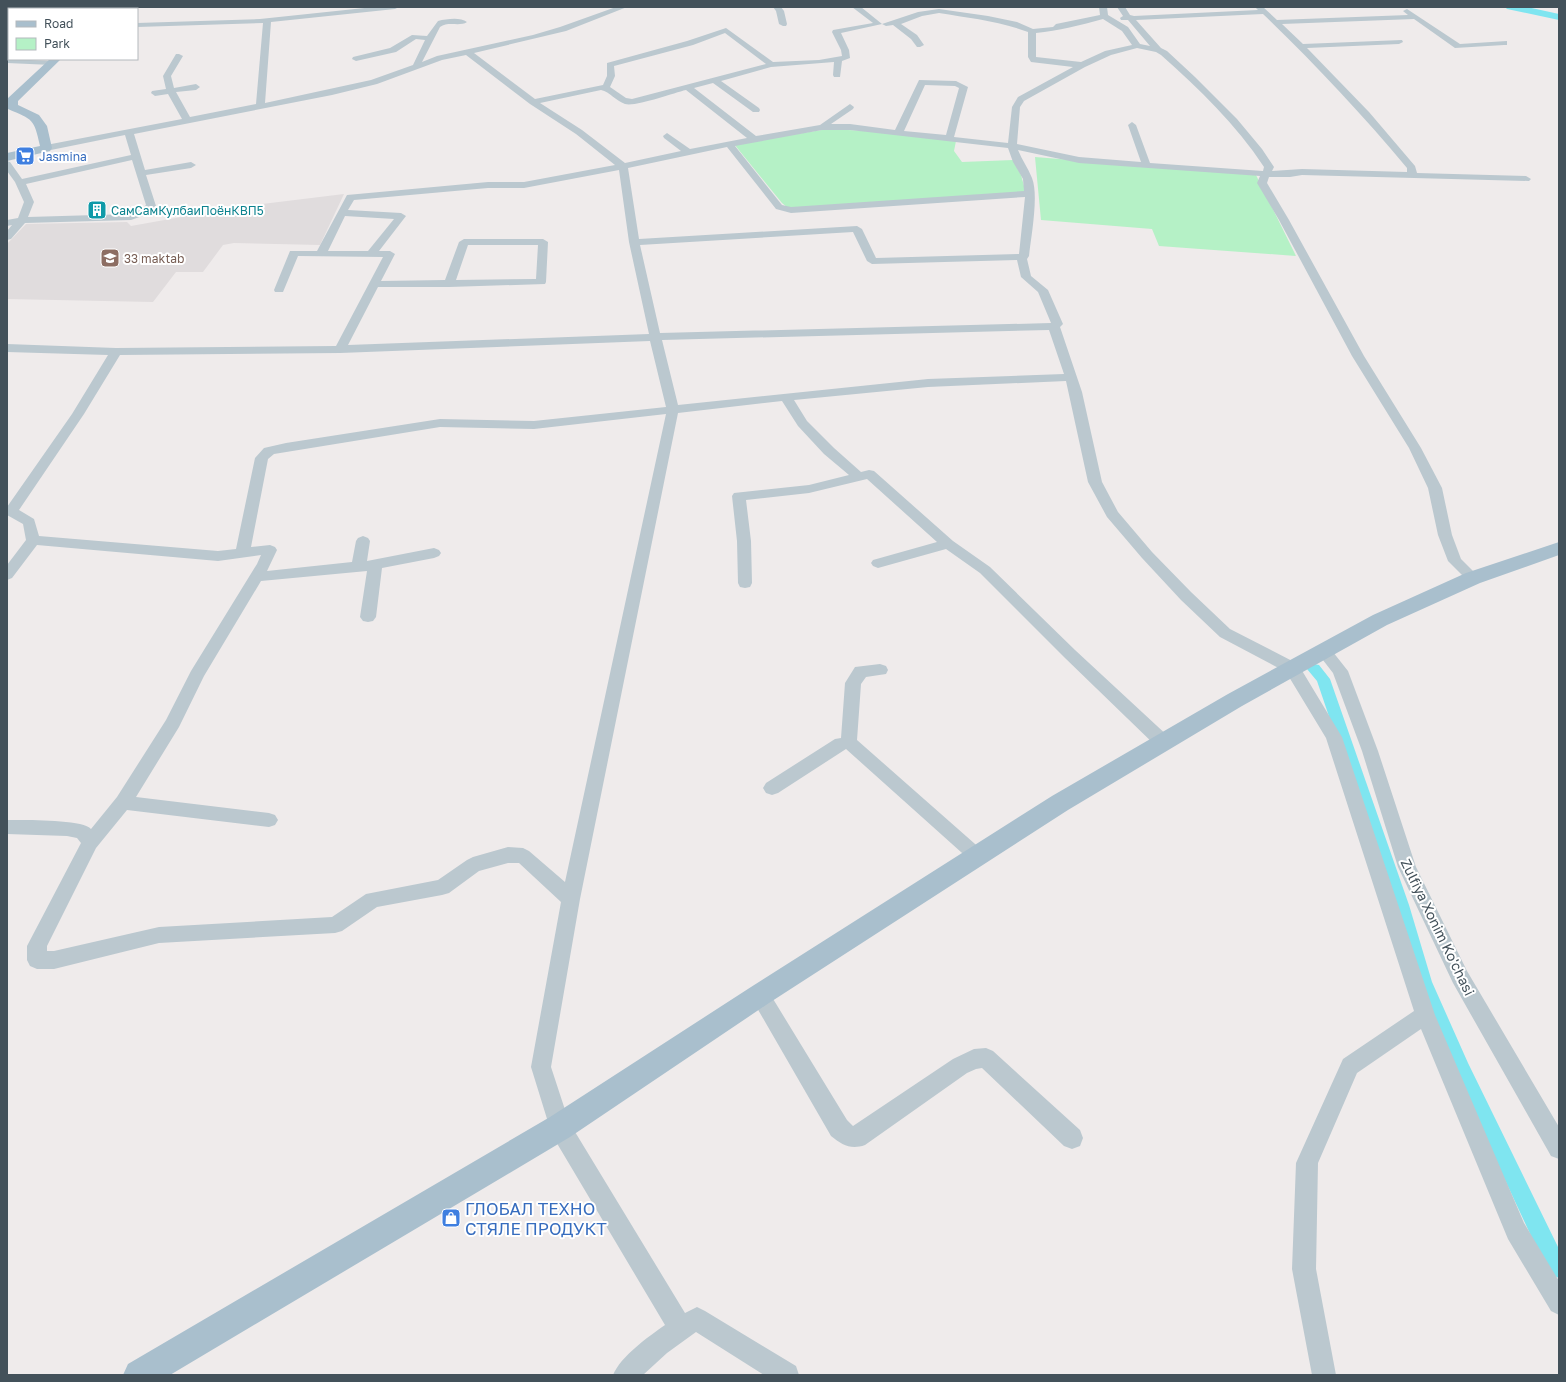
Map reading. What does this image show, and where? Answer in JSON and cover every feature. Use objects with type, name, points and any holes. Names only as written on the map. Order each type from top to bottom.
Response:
[{"type":"main road","points":[[7,157],[46,148],[41,126],[35,117],[12,107],[10,100],[54,61]]},
{"type":"main road","points":[[139,1375],[560,1127],[760,995],[1060,803],[1164,744],[1235,700],[1380,620],[1473,578],[1559,548]]},
{"type":"street","points":[[138,25],[267,20],[395,7]]},
{"type":"street","points":[[46,148],[188,121],[374,82],[440,58],[556,31],[623,7]]},
{"type":"street","points":[[777,7],[780,11],[783,24]]},
{"type":"street","points":[[856,7],[879,24]]},
{"type":"street","points":[[1103,7],[1107,18],[1125,29],[1137,46]]},
{"type":"street","points":[[1121,7],[1158,50],[1194,82],[1244,133],[1259,151],[1269,168],[1262,182],[1358,356],[1415,448],[1435,488],[1445,535],[1455,561],[1473,578]]},
{"type":"street","points":[[1400,7],[1458,46],[1504,43]]},
{"type":"street","points":[[533,102],[597,87],[606,87],[625,102],[628,102],[715,80],[737,72],[771,66],[838,60],[847,56],[836,32],[879,24],[895,23],[917,15],[939,11],[988,18],[1014,24],[1032,31],[1055,29],[1059,26],[1107,18],[1130,18],[1262,9],[1301,46],[1366,114],[1412,168],[1412,174]]},
{"type":"street","points":[[1275,22],[1415,17]]},
{"type":"street","points":[[260,106],[267,20]]},
{"type":"street","points":[[416,67],[429,38],[439,24],[463,22]]},
{"type":"street","points":[[895,23],[914,37],[920,45]]},
{"type":"street","points":[[606,87],[611,76],[610,66],[690,43],[726,30],[769,62],[771,66]]},
{"type":"street","points":[[1032,31],[1032,59],[1082,65]]},
{"type":"street","points":[[356,59],[393,50],[415,37],[429,38]]},
{"type":"street","points":[[1301,46],[1398,42]]},
{"type":"street","points":[[634,242],[857,229],[872,261],[1024,256],[1030,203],[1028,179],[1018,162],[1012,146],[1018,103],[1021,99],[1082,65],[1108,53],[1137,46],[1158,50]]},
{"type":"street","points":[[468,52],[533,102],[579,132],[623,166],[634,242],[673,409],[571,899],[541,1067],[560,1127],[680,1327]]},
{"type":"street","points":[[178,56],[167,76],[171,91],[188,121]]},
{"type":"street","points":[[837,75],[838,60]]},
{"type":"street","points":[[7,61],[54,61]]},
{"type":"street","points":[[715,80],[756,110]]},
{"type":"street","points":[[898,133],[922,82],[956,84],[964,87],[949,139]]},
{"type":"street","points":[[155,93],[196,87]]},
{"type":"street","points":[[688,87],[754,138]]},
{"type":"street","points":[[822,127],[850,107]]},
{"type":"street","points":[[1132,125],[1146,164]]},
{"type":"street","points":[[321,254],[350,197],[488,185],[524,185],[550,181],[754,138],[822,127],[850,128],[1012,146],[1079,160],[1266,174],[1290,174],[1302,172],[1412,174],[1526,179]]},
{"type":"street","points":[[7,223],[22,220],[131,217],[144,212],[151,206],[129,132]]},
{"type":"street","points":[[667,136],[688,152]]},
{"type":"street","points":[[730,144],[779,207],[784,209],[791,210],[1029,194]]},
{"type":"street","points":[[20,182],[137,156]]},
{"type":"street","points":[[7,164],[20,182],[29,202],[22,220],[7,237]]},
{"type":"street","points":[[141,172],[191,165]]},
{"type":"street","points":[[343,213],[401,216],[371,254]]},
{"type":"street","points":[[375,284],[450,284],[541,282],[543,242],[464,242],[450,284]]},
{"type":"street","points":[[279,290],[294,253],[390,254],[340,349]]},
{"type":"street","points":[[1021,257],[1026,277],[1043,290],[1057,324],[1054,326],[1076,392],[1095,482],[1112,514],[1147,555],[1186,596],[1225,633],[1292,668],[1334,736],[1425,1015],[1516,1231],[1559,1303]]},
{"type":"street","points":[[7,348],[116,352],[340,349],[655,337],[1054,326]]},
{"type":"street","points":[[7,575],[33,540],[29,522],[9,511],[78,414],[116,352]]},
{"type":"street","points":[[243,552],[262,458],[269,451],[286,447],[440,423],[534,425],[928,383],[1070,376]]},
{"type":"street","points":[[786,397],[802,423],[828,451],[859,477]]},
{"type":"street","points":[[745,583],[744,542],[739,496],[810,489],[869,474],[948,544],[986,570],[1070,654],[1164,744]]},
{"type":"street","points":[[33,540],[218,556],[270,550],[256,577],[197,675],[173,723],[123,802],[90,843],[37,946],[37,960],[54,960],[159,935],[334,925],[374,900],[442,887],[473,866],[508,855],[523,856],[571,899]]},
{"type":"street","points":[[359,566],[363,541]]},
{"type":"street","points":[[878,563],[948,544]]},
{"type":"street","points":[[256,577],[375,565],[434,553]]},
{"type":"street","points":[[368,617],[375,565]]},
{"type":"street","name":"Zulfiya Xonim Ko'chasi","points":[[1324,651],[1340,672],[1370,751],[1406,867],[1460,977],[1559,1148]]},
{"type":"street","points":[[850,742],[853,683],[861,672],[880,670]]},
{"type":"street","points":[[772,788],[841,744],[850,742]]},
{"type":"street","points":[[850,742],[977,856]]},
{"type":"street","points":[[123,802],[269,820]]},
{"type":"street","points":[[7,827],[73,830],[84,832],[90,843]]},
{"type":"street","points":[[760,995],[839,1128],[848,1136],[857,1136],[960,1066],[974,1059],[986,1058],[1072,1138]]},
{"type":"street","points":[[1324,1375],[1324,1367],[1304,1268],[1307,1163],[1350,1066],[1425,1015]]},
{"type":"street","points":[[625,1375],[654,1347],[680,1327],[697,1320],[787,1375]]},
{"type":"shaded area","name":"33 maktab","points":[[344,194],[320,245],[234,243],[223,245],[203,272],[176,272],[153,302],[7,299],[7,244],[26,224],[127,222],[131,226],[237,207]]},
{"type":"green space","points":[[828,129],[868,131],[956,141],[954,151],[962,162],[1013,160],[1021,175],[1026,193],[788,208],[782,203],[734,144]]},
{"type":"green space","points":[[1035,157],[1256,175],[1296,256],[1159,246],[1152,229],[1041,220]]},
{"type":"waterway","points":[[1511,7],[1559,17]]},
{"type":"waterway","points":[[1314,669],[1323,679],[1401,905],[1423,982],[1462,1069],[1547,1248],[1559,1268]]},
{"type":"place","name":"Jasmina","points":[[25,156]]},
{"type":"place","name":"СамСамКулбаиПоёнКВП5","points":[[97,210]]},
{"type":"place","name":"33 maktab","points":[[110,258]]},
{"type":"place","name":"ГЛОБАЛ ТЕХНО СТЯЛЕ ПРОДУКТ","points":[[451,1218]]}]
